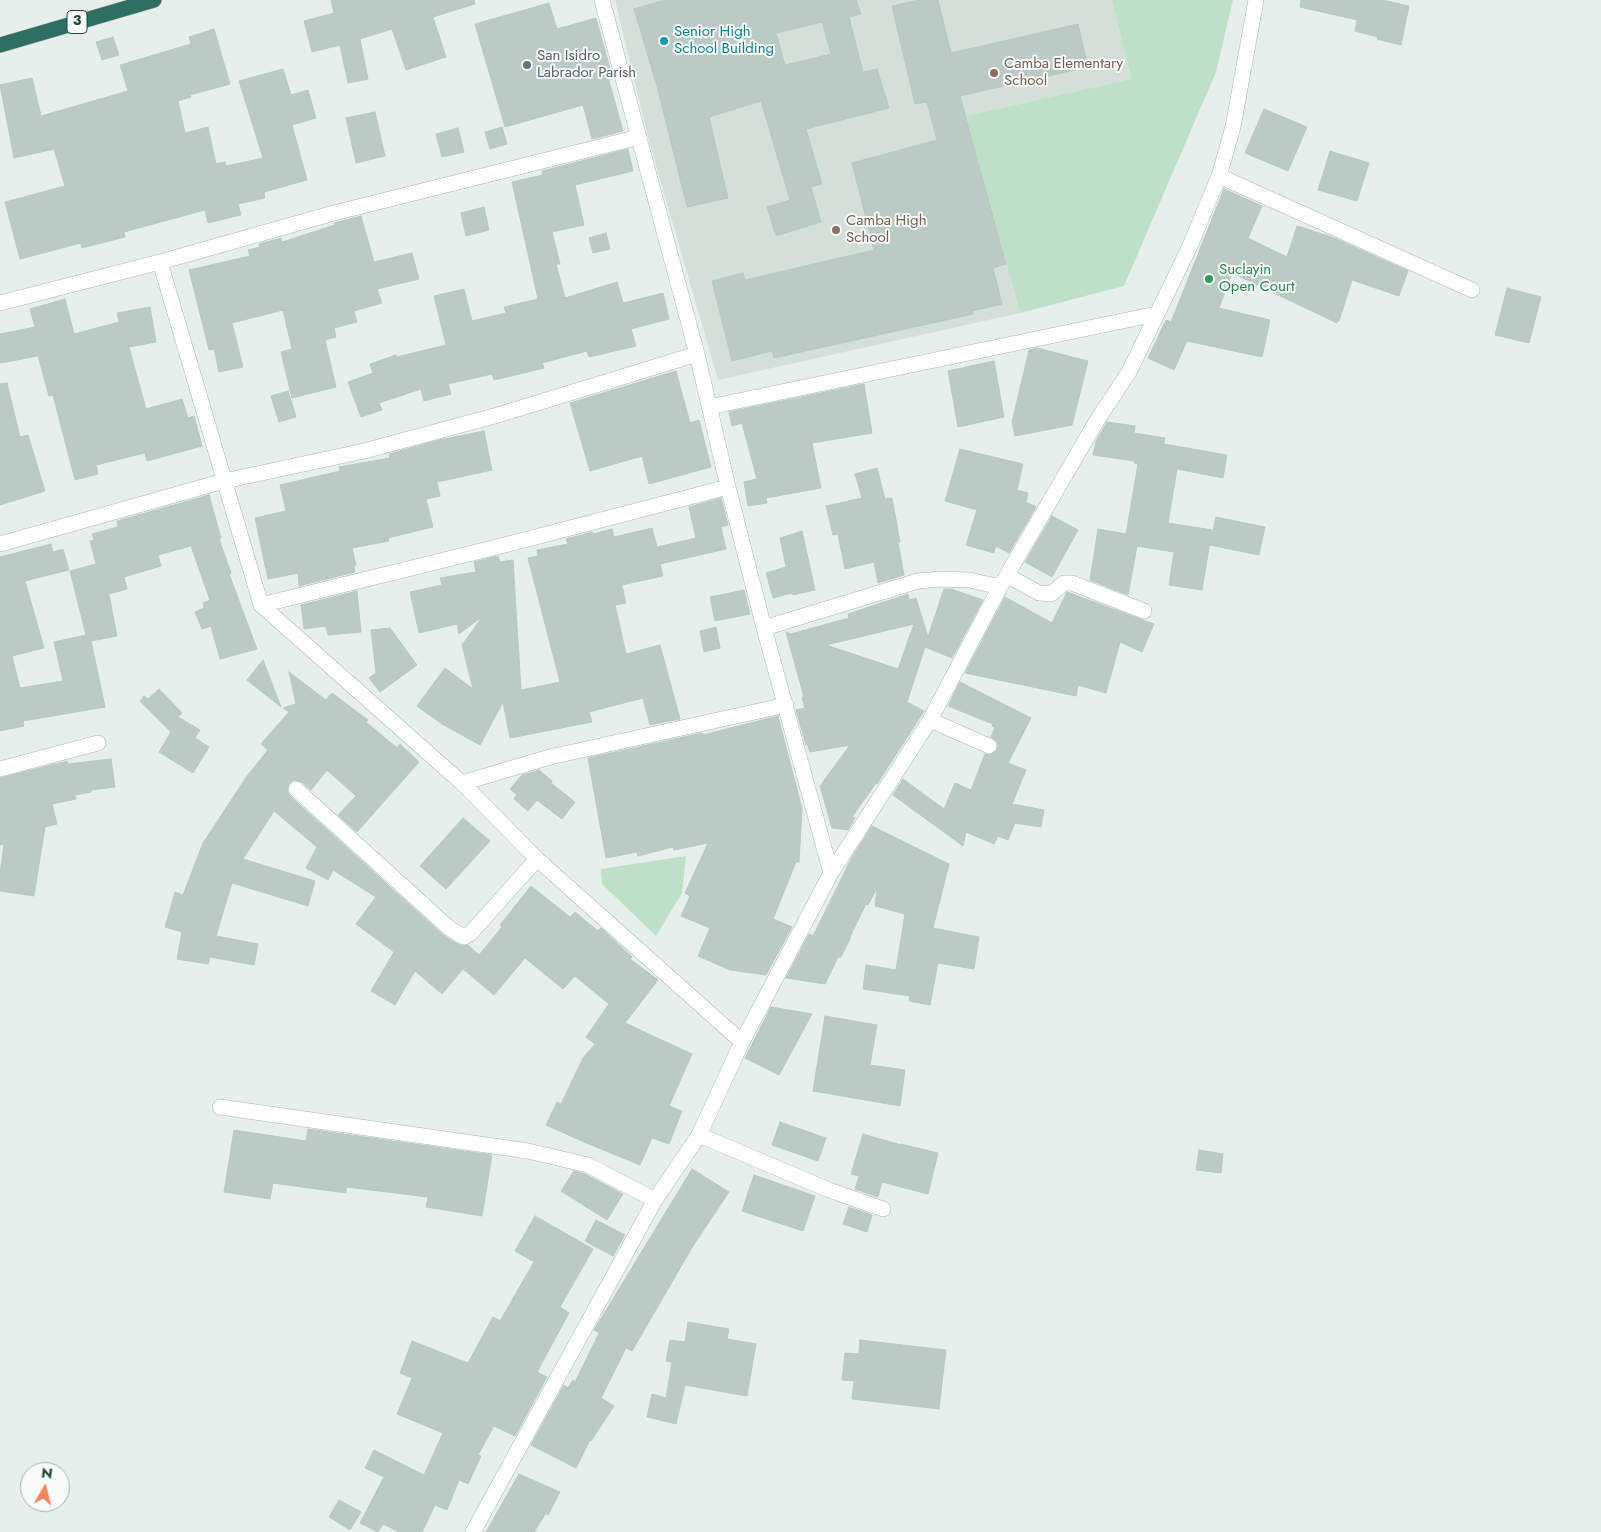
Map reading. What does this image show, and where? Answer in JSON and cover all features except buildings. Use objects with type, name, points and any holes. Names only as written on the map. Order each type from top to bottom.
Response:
[{"type":"highway","name":"3","points":[[0,45],[118,5],[154,0]]},
{"type":"street","points":[[602,0],[697,354],[764,628],[831,872]]},
{"type":"street","points":[[473,1532],[655,1200],[699,1135],[742,1042],[831,872],[930,720],[1004,581],[1096,422],[1129,372],[1189,248],[1220,176],[1233,127],[1256,0]]},
{"type":"street","points":[[0,303],[160,262],[334,213],[640,137]]},
{"type":"street","points":[[1220,176],[1472,290]]},
{"type":"street","points":[[160,262],[261,605],[462,782],[537,859],[742,1042]]},
{"type":"street","points":[[709,407],[1156,314]]},
{"type":"street","points":[[0,544],[224,482],[374,448],[498,415],[697,354]]},
{"type":"street","points":[[261,605],[498,547],[728,487]]},
{"type":"street","points":[[764,628],[918,581],[940,579],[1004,581],[1039,593],[1051,594],[1064,583],[1072,583],[1144,611]]},
{"type":"street","points":[[462,782],[550,757],[786,706]]},
{"type":"street","points":[[930,720],[989,746]]},
{"type":"street","points":[[0,769],[98,744]]},
{"type":"street","points":[[296,789],[449,928],[464,937],[470,934],[537,859]]},
{"type":"street","points":[[220,1108],[528,1151],[588,1165],[655,1200]]},
{"type":"street","points":[[699,1135],[829,1190],[882,1209]]},
{"type":"shaded area","name":"Camba High School","points":[[615,0],[1112,0],[1131,79],[966,116],[1020,313],[718,380],[649,141]]},
{"type":"green space","points":[[1112,0],[1233,0],[1216,72],[1124,286],[1020,313],[966,116],[1131,79]]},
{"type":"green space","points":[[686,856],[682,893],[656,936],[602,884],[601,869]]},
{"type":"place","name":"Senior High School Building","points":[[664,41]]},
{"type":"place","name":"San Isidro Labrador Parish","points":[[527,65]]},
{"type":"place","name":"Camba Elementary School","points":[[994,73]]},
{"type":"place","name":"Camba High School","points":[[836,230]]},
{"type":"place","name":"Suclayin Open Court","points":[[1209,279]]}]
